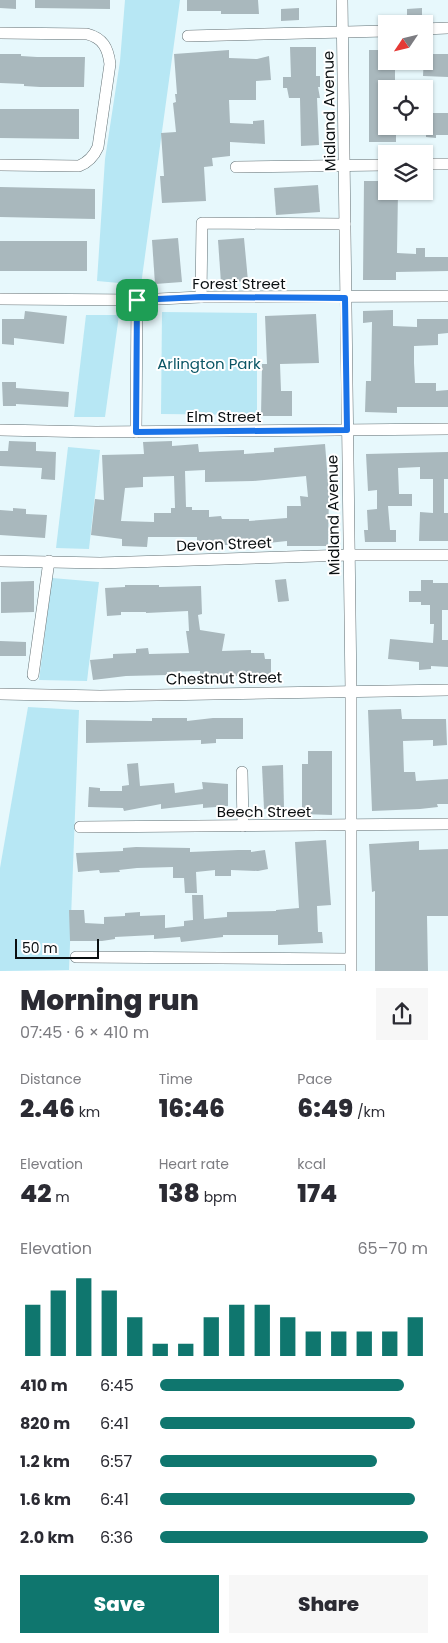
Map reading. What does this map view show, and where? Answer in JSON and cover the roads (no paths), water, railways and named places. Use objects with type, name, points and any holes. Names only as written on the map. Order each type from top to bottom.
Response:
[{"type":"street","name":"Midland Avenue","points":[[342,0],[351,691],[351,965]]},
{"type":"street","points":[[433,29],[448,28]]},
{"type":"street","points":[[188,36],[378,31]]},
{"type":"street","points":[[0,33],[87,34],[97,36],[104,43],[108,51],[110,64],[98,147],[87,163],[80,166],[0,165]]},
{"type":"street","points":[[433,164],[448,164]]},
{"type":"street","points":[[236,167],[378,165]]},
{"type":"street","points":[[201,297],[202,223],[345,224]]},
{"type":"street","name":"Forest Street","points":[[0,298],[137,300],[201,297],[345,298],[448,296]]},
{"type":"street","points":[[136,432],[137,300]]},
{"type":"street","name":"Elm Street","points":[[0,430],[136,432],[448,429]]},
{"type":"street","name":"Devon Street","points":[[0,561],[100,563],[448,555]]},
{"type":"street","points":[[33,675],[49,561]]},
{"type":"street","name":"Chestnut Street","points":[[6,694],[100,696],[448,690]]},
{"type":"street","points":[[242,772],[243,826]]},
{"type":"street","name":"Beech Street","points":[[80,828],[448,824]]},
{"type":"street","points":[[76,957],[351,965]]},
{"type":"park label","name":"Arlington Park","points":[[209,363]]}]
